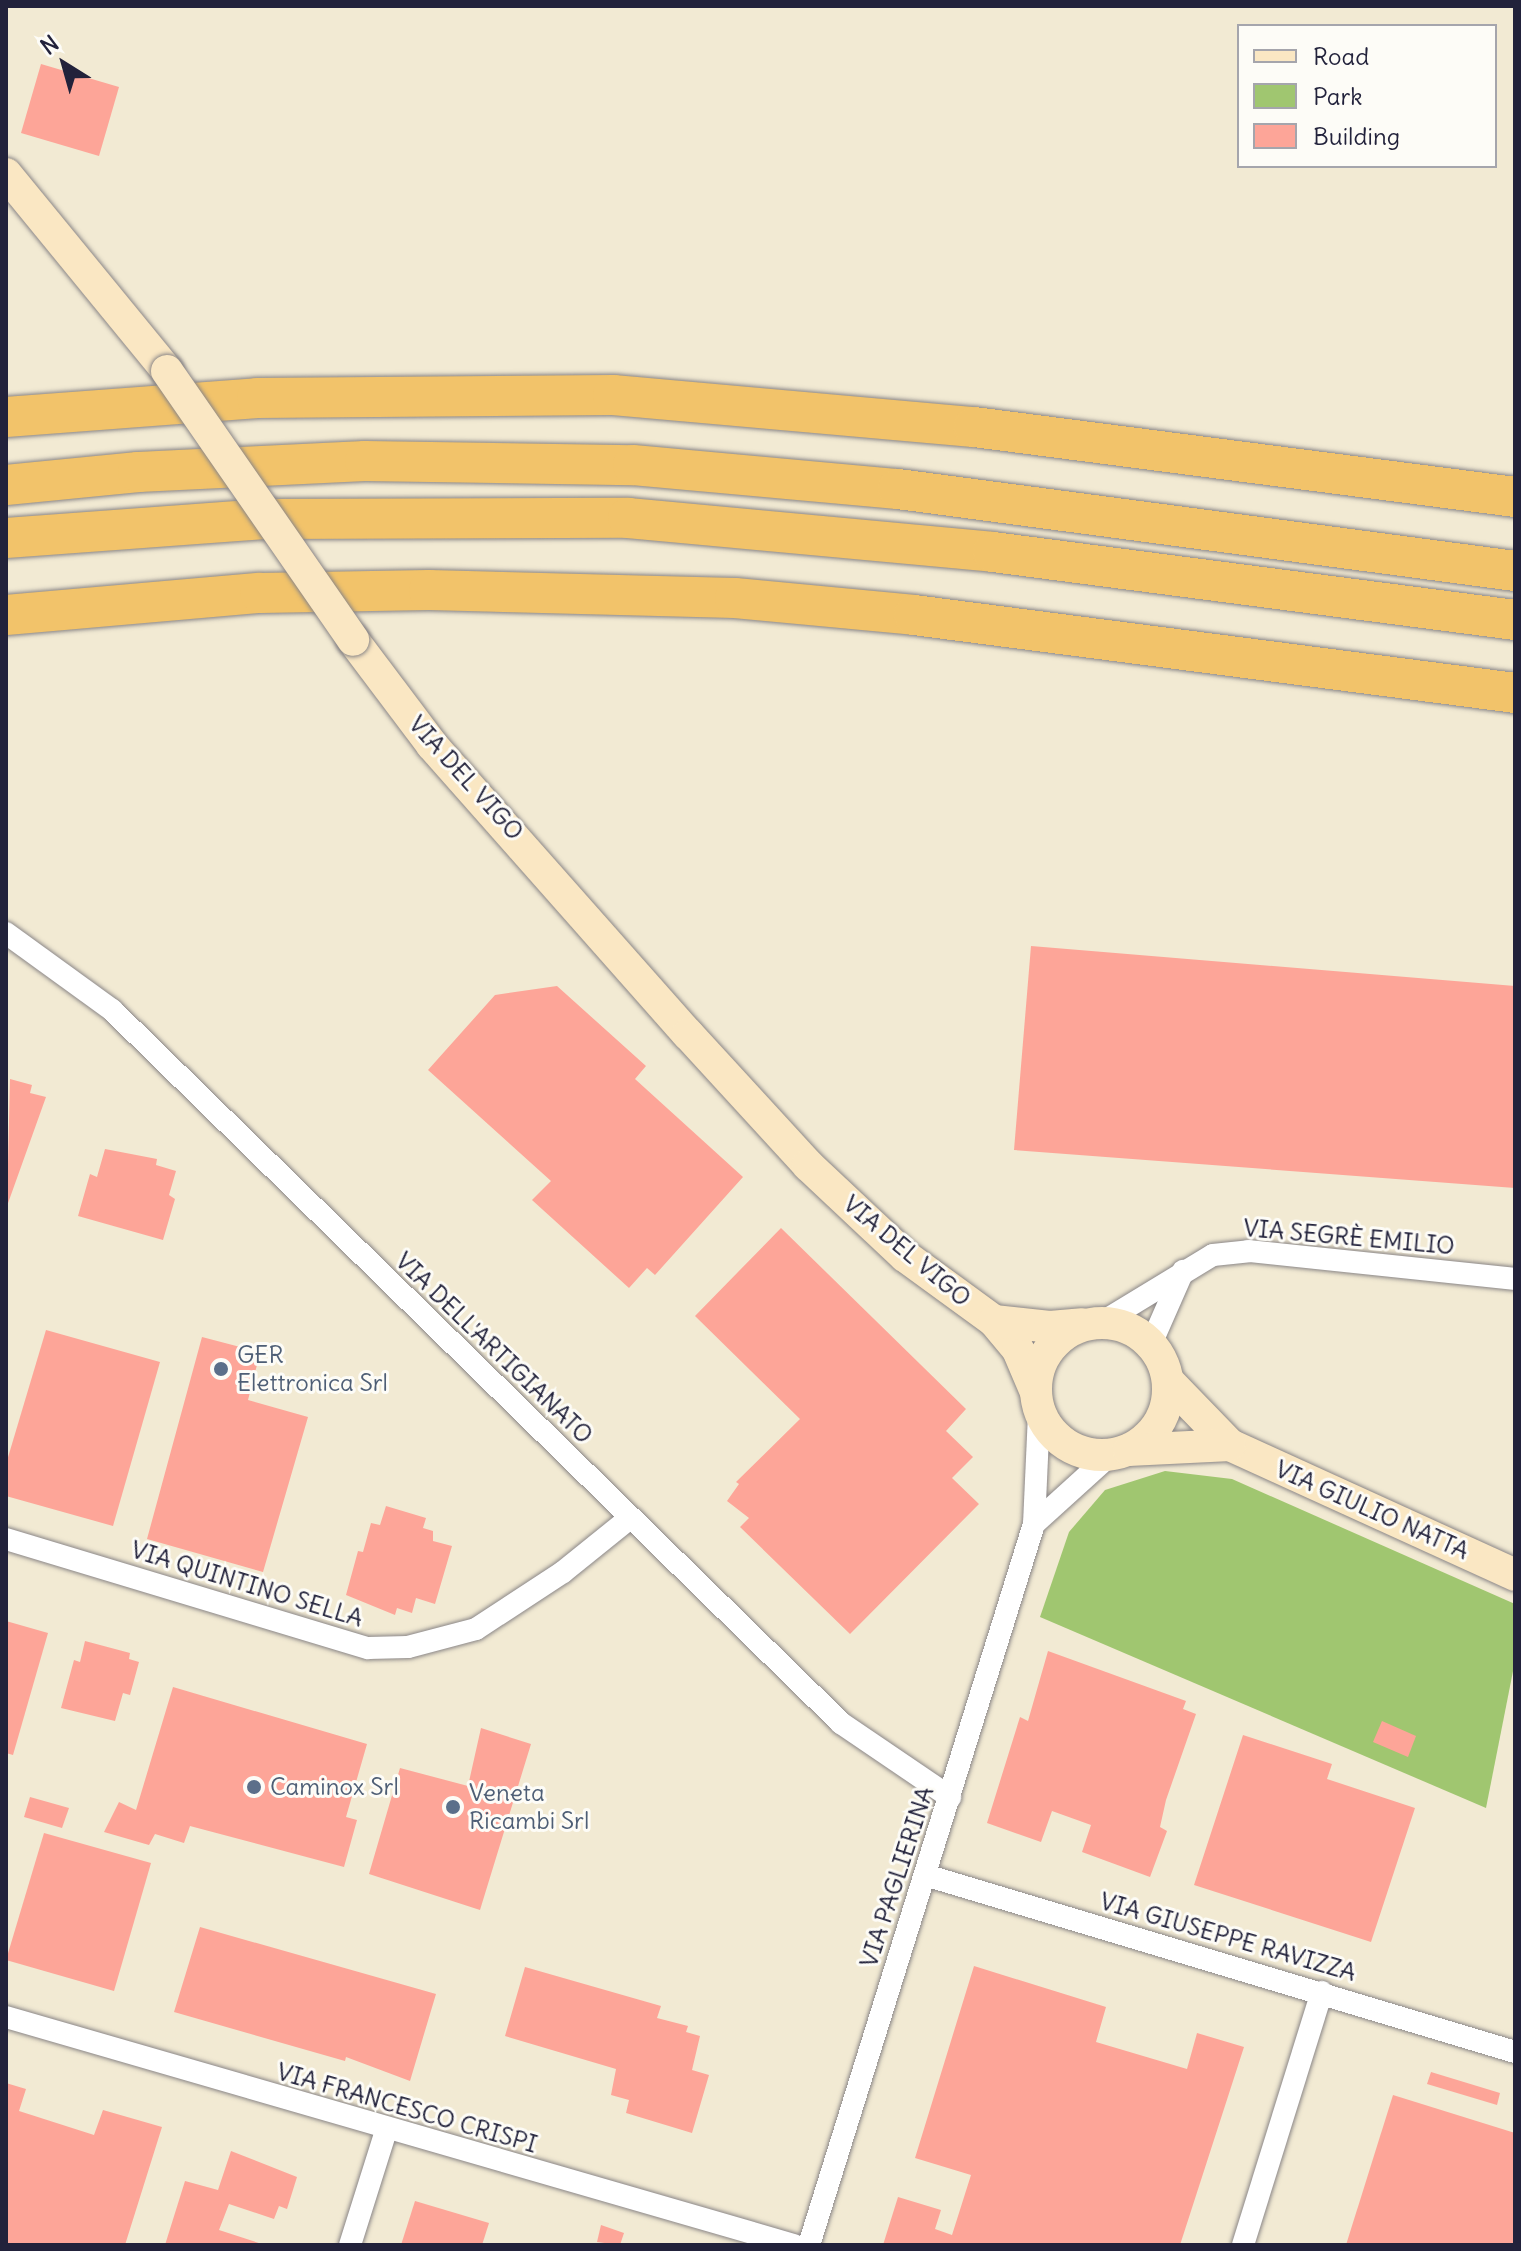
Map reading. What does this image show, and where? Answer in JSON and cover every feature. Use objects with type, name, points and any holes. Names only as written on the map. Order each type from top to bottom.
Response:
[{"type":"highway","points":[[6,417],[257,398],[613,395],[974,427],[1515,497]]},
{"type":"highway","points":[[6,485],[294,464],[633,465],[898,489],[1515,571]]},
{"type":"highway","points":[[6,538],[264,519],[628,518],[993,552],[1515,620]]},
{"type":"highway","points":[[6,615],[260,593],[429,590],[735,598],[914,615],[1515,693]]},
{"type":"street","name":"VIA DEL VIGO","points":[[6,174],[167,371],[353,640],[432,745],[808,1165],[905,1256],[994,1321],[1018,1350],[1037,1401]]},
{"type":"street","name":"VIA DELL'ARTIGIANATO","points":[[6,933],[112,1010],[841,1723],[950,1797]]},
{"type":"street","name":"VIA SEGRÈ EMILIO","points":[[1095,1323],[1213,1255],[1249,1251],[1515,1279]]},
{"type":"street","points":[[1151,1344],[1183,1271]]},
{"type":"street","name":"VIA DEL VIGO","points":[[994,1321],[1050,1327],[1095,1323]]},
{"type":"street","points":[[1034,1524],[1160,1422],[1168,1381],[1151,1344],[1134,1331],[1095,1323],[1068,1332],[1050,1347],[1039,1367],[1037,1401],[1051,1432],[1068,1447],[1119,1453]]},
{"type":"street","name":"VIA GIULIO NATTA","points":[[1168,1381],[1230,1445],[1515,1575]]},
{"type":"street","name":"VIA PAGLIERINA","points":[[809,2245],[1034,1524],[1037,1401]]},
{"type":"street","name":"VIA GIULIO NATTA","points":[[1119,1453],[1230,1445]]},
{"type":"street","name":"VIA QUINTINO SELLA","points":[[6,1539],[368,1648],[408,1647],[476,1629],[563,1572],[630,1518]]},
{"type":"street","name":"VIA GIUSEPPE RAVIZZA","points":[[925,1875],[1515,2052]]},
{"type":"street","points":[[1243,2245],[1322,1992]]},
{"type":"street","name":"VIA FRANCESCO CRISPI","points":[[6,2017],[386,2131],[794,2245]]},
{"type":"street","points":[[350,2245],[386,2131]]},
{"type":"green space","points":[[1165,1471],[1232,1479],[1515,1604],[1515,1661],[1486,1808],[1040,1617],[1069,1532],[1105,1490]]},
{"type":"building","points":[[41,64],[119,87],[99,156],[21,133]]},
{"type":"building","points":[[1031,946],[1515,986],[1515,1188],[1014,1150]]},
{"type":"building","points":[[557,986],[646,1066],[635,1079],[743,1177],[655,1275],[647,1268],[629,1288],[532,1200],[551,1181],[428,1070],[495,995]]},
{"type":"building","points":[[10,1079],[32,1085],[30,1093],[46,1097],[7,1206]]},
{"type":"building","points":[[105,1149],[157,1159],[156,1165],[176,1171],[169,1195],[175,1199],[163,1240],[78,1216],[90,1174],[97,1177]]},
{"type":"building","points":[[781,1228],[966,1409],[946,1431],[973,1457],[952,1478],[979,1504],[850,1634],[740,1527],[749,1518],[727,1501],[739,1484],[736,1482],[800,1419],[695,1316]]},
{"type":"building","points":[[46,1330],[160,1362],[113,1526],[6,1496],[6,1464]]},
{"type":"building","points":[[202,1337],[244,1348],[242,1357],[258,1361],[248,1400],[308,1417],[263,1572],[147,1539]]},
{"type":"building","points":[[386,1506],[426,1518],[423,1528],[433,1531],[433,1541],[452,1546],[435,1604],[416,1598],[412,1613],[397,1608],[395,1615],[346,1595],[358,1551],[363,1552],[371,1523],[380,1525]]},
{"type":"building","points":[[6,1621],[48,1633],[13,1755],[6,1753]]},
{"type":"building","points":[[85,1641],[130,1653],[129,1659],[139,1662],[130,1695],[123,1693],[115,1721],[61,1708],[74,1660],[80,1662]]},
{"type":"building","points":[[1048,1651],[1186,1701],[1183,1709],[1196,1714],[1166,1800],[1160,1827],[1167,1831],[1150,1877],[1082,1852],[1091,1825],[1052,1811],[1041,1842],[987,1823],[1020,1717],[1028,1721]]},
{"type":"building","points":[[173,1687],[367,1744],[346,1817],[357,1820],[344,1867],[190,1826],[184,1843],[155,1834],[149,1845],[104,1832],[119,1802],[136,1810]]},
{"type":"building","points":[[1382,1721],[1416,1736],[1408,1757],[1373,1742]]},
{"type":"building","points":[[481,1728],[531,1744],[480,1910],[369,1874],[400,1768],[468,1786]]},
{"type":"building","points":[[1243,1735],[1332,1764],[1327,1779],[1415,1808],[1371,1942],[1194,1885]]},
{"type":"building","points":[[30,1797],[69,1808],[62,1828],[24,1817]]},
{"type":"building","points":[[44,1833],[151,1863],[114,1991],[6,1960]]},
{"type":"building","points":[[200,1927],[436,1994],[410,2081],[346,2057],[345,2061],[174,2012]]},
{"type":"building","points":[[974,1966],[1106,2007],[1096,2042],[1187,2069],[1197,2033],[1244,2047],[1180,2245],[883,2245],[898,2197],[941,2210],[935,2229],[952,2235],[971,2175],[915,2158]]},
{"type":"building","points":[[525,1967],[661,2006],[657,2018],[688,2026],[686,2032],[700,2036],[692,2070],[709,2075],[692,2133],[626,2113],[629,2100],[611,2095],[616,2069],[505,2036]]},
{"type":"building","points":[[1431,2072],[1500,2093],[1497,2105],[1427,2084]]},
{"type":"building","points":[[6,2083],[26,2089],[19,2111],[94,2135],[103,2110],[162,2127],[125,2245],[6,2245]]},
{"type":"building","points":[[1393,2095],[1515,2133],[1515,2245],[1346,2245]]},
{"type":"building","points":[[231,2151],[297,2177],[287,2209],[279,2206],[274,2219],[229,2204],[219,2230],[265,2245],[165,2245],[185,2181],[218,2190]]},
{"type":"building","points":[[415,2201],[489,2223],[482,2245],[401,2245]]},
{"type":"building","points":[[601,2225],[624,2233],[620,2245],[597,2242]]},
{"type":"place","name":"GER Elettronica Srl","points":[[221,1369]]},
{"type":"place","name":"Caminox Srl","points":[[254,1787]]},
{"type":"place","name":"Veneta Ricambi Srl","points":[[453,1807]]}]
